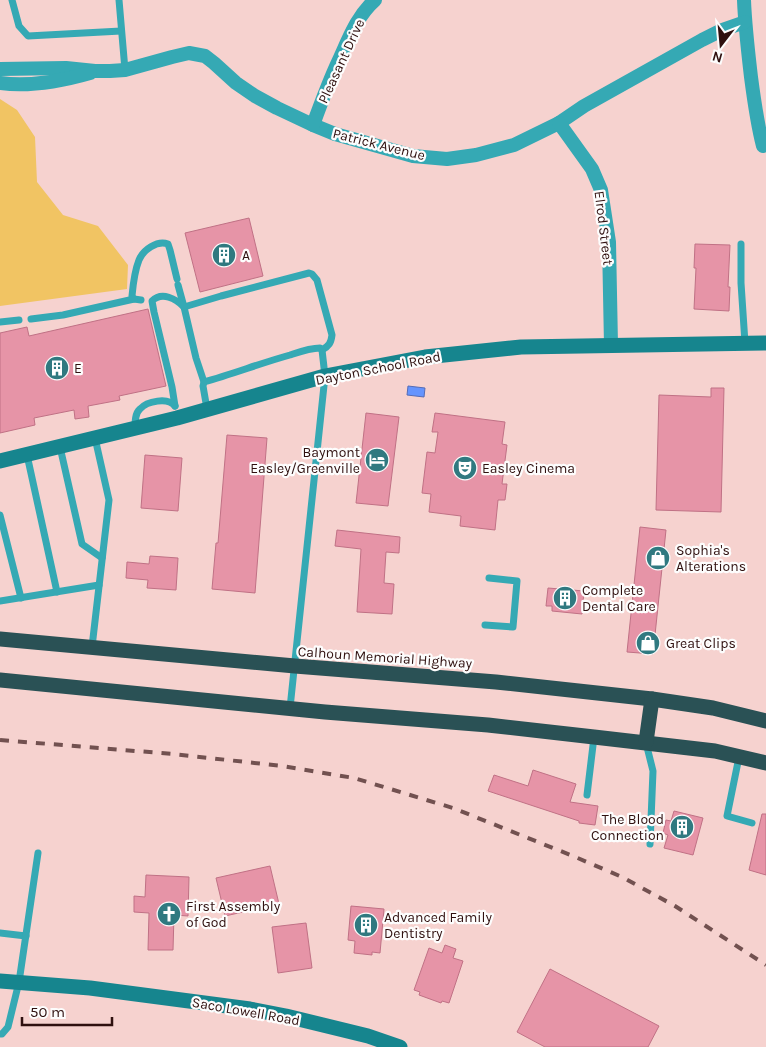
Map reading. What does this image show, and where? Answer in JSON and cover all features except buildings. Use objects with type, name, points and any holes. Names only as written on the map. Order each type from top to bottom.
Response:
[{"type":"highway","name":"Calhoun Memorial Highway","points":[[0,639],[496,682],[713,708],[766,721]]},
{"type":"highway","points":[[0,680],[290,709],[488,725],[646,742],[715,752],[766,763]]},
{"type":"highway","points":[[646,742],[652,700]]},
{"type":"street","name":"Pleasant Drive","points":[[313,125],[325,91],[352,29],[366,8],[376,0]]},
{"type":"street","points":[[744,0],[754,101],[763,146]]},
{"type":"street","name":"Patrick Avenue","points":[[0,82],[11,84],[61,81],[95,72],[125,70],[189,53],[205,56],[236,83],[255,96],[313,125],[335,134],[413,156],[447,159],[514,145],[559,123],[592,101],[702,40],[722,30],[745,22]]},
{"type":"street","name":"Patrick Avenue","points":[[0,69],[66,68],[95,72]]},
{"type":"street","name":"Elrod Street","points":[[559,123],[592,169],[601,190],[609,242],[611,345]]},
{"type":"street","name":"Dayton School Road","points":[[0,461],[134,429],[176,412],[206,409],[234,403],[325,376],[425,357],[521,347],[766,342]]},
{"type":"street","name":"Saco Lowell Road","points":[[0,981],[90,988],[250,1009],[368,1036],[400,1047]]},
{"type":"lane","points":[[12,0],[19,26],[28,36],[121,31]]},
{"type":"lane","points":[[119,0],[125,70]]},
{"type":"lane","points":[[176,412],[154,312],[141,300],[139,260],[142,254],[156,243],[161,242],[168,244],[170,250],[196,358],[204,382],[206,409]]},
{"type":"lane","points":[[741,244],[741,283],[745,343]]},
{"type":"lane","points":[[184,308],[221,296],[309,273],[317,280],[332,335],[332,341],[329,346],[322,350]]},
{"type":"lane","points":[[32,319],[163,296],[179,302],[184,308]]},
{"type":"lane","points":[[0,322],[19,320]]},
{"type":"lane","points":[[204,382],[305,351],[317,348],[322,350]]},
{"type":"lane","points":[[290,709],[325,376],[322,350]]},
{"type":"lane","points":[[134,429],[137,413],[141,407],[159,401],[170,402],[176,412]]},
{"type":"lane","points":[[92,647],[109,500],[95,438]]},
{"type":"lane","points":[[60,447],[82,544],[102,558]]},
{"type":"lane","points":[[27,455],[58,592]]},
{"type":"lane","points":[[0,515],[21,598]]},
{"type":"lane","points":[[485,625],[513,627],[517,581],[489,578]]},
{"type":"lane","points":[[0,601],[99,585]]},
{"type":"lane","points":[[587,795],[594,737]]},
{"type":"lane","points":[[646,742],[654,770],[650,844]]},
{"type":"lane","points":[[739,757],[727,816],[752,823]]},
{"type":"lane","points":[[0,1034],[8,1027],[19,982],[38,853]]},
{"type":"lane","points":[[0,933],[26,936]]},
{"type":"shaded area","points":[[0,99],[17,110],[35,137],[37,182],[63,215],[98,226],[128,265],[127,289],[0,306]]},
{"type":"water","points":[[408,386],[425,388],[424,397],[407,395]]},
{"type":"railway","points":[[0,740],[173,754],[282,766],[354,778],[453,808],[622,877],[675,906],[766,965]]},
{"type":"place","name":"A","points":[[224,255]]},
{"type":"place","name":"E","points":[[57,368]]},
{"type":"place","name":"Baymont Easley/Greenville","points":[[377,460]]},
{"type":"place","name":"Easley Cinema","points":[[465,468]]},
{"type":"place","name":"Sophia's Alterations","points":[[658,558]]},
{"type":"place","name":"Complete Dental Care","points":[[565,598]]},
{"type":"place","name":"Great Clips","points":[[648,643]]},
{"type":"place","name":"The Blood Connection","points":[[682,827]]},
{"type":"place","name":"First Assembly of God","points":[[169,914]]},
{"type":"place","name":"Advanced Family Dentistry","points":[[366,925]]}]
